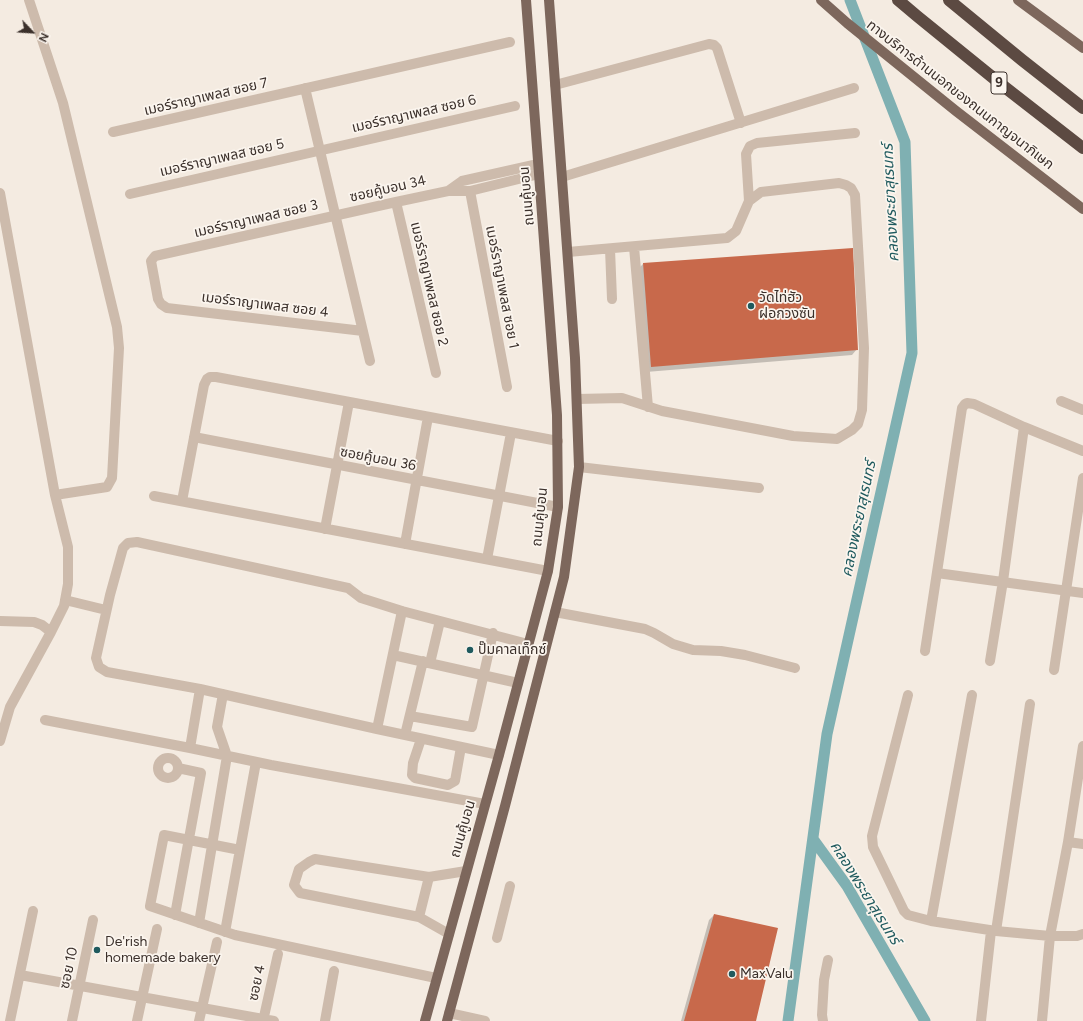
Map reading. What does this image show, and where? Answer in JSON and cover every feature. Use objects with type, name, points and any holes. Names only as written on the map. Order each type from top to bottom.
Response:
[{"type":"highway","name":"9","points":[[898,0],[1002,85],[1083,148]]},
{"type":"highway","name":"9","points":[[949,0],[1083,108]]},
{"type":"main road","name":"ถนนคู้บอน","points":[[425,1021],[499,755],[548,571],[558,507],[558,441],[556,408],[526,0]]},
{"type":"main road","points":[[448,1017],[564,577],[579,467],[577,398],[568,252],[549,0]]},
{"type":"main road","name":"ทางบริการด้านนอกของถนนกาญจนาภิเษก","points":[[821,0],[846,23],[956,111],[1083,209]]},
{"type":"main road","points":[[1018,0],[1083,48]]},
{"type":"main road","points":[[505,733],[522,738]]},
{"type":"street","points":[[29,0],[63,103],[117,328],[119,348],[112,478],[107,487],[55,495]]},
{"type":"street","name":"เมอร์ราญาเพลส ซอย 7","points":[[113,132],[510,42]]},
{"type":"street","points":[[555,85],[710,44],[717,48],[741,123]]},
{"type":"street","points":[[305,88],[335,216]]},
{"type":"street","points":[[562,177],[854,88]]},
{"type":"street","name":"เมอร์ราญาเพลส ซอย 6","points":[[319,150],[515,106]]},
{"type":"street","points":[[568,252],[727,238],[736,232],[749,201],[746,154],[750,146],[757,143],[855,133]]},
{"type":"street","name":"เมอร์ราญาเพลส ซอย 5","points":[[130,194],[319,150]]},
{"type":"street","name":"ซอยคู้บอน 34","points":[[448,190],[462,181],[538,164]]},
{"type":"street","name":"ซอยคู้บอน 34","points":[[335,216],[448,190],[470,191],[539,174]]},
{"type":"street","points":[[577,398],[622,398],[662,412],[785,435],[826,440],[837,439],[845,436],[858,424],[862,410],[864,348],[855,195],[851,188],[839,183],[761,192],[749,201]]},
{"type":"street","name":"เมอร์ราญาเพลส ซอย 1","points":[[470,191],[507,388]]},
{"type":"street","points":[[0,193],[55,495],[68,547],[68,584],[64,606],[10,706],[0,741]]},
{"type":"street","name":"เมอร์ราญาเพลส ซอย 2","points":[[396,202],[436,373]]},
{"type":"street","name":"เมอร์ราญาเพลส ซอย 3","points":[[163,306],[158,299],[151,264],[151,261],[155,256],[335,216],[370,361]]},
{"type":"street","points":[[634,247],[648,407]]},
{"type":"street","points":[[610,249],[612,298]]},
{"type":"street","name":"เมอร์ราญาเพลส ซอย 4","points":[[163,306],[363,331]]},
{"type":"street","points":[[182,502],[204,385],[210,377],[224,378],[558,441]]},
{"type":"street","points":[[1061,401],[1083,410]]},
{"type":"street","points":[[325,529],[349,402]]},
{"type":"street","points":[[925,652],[962,408],[967,403],[974,404],[1024,427],[1083,451]]},
{"type":"street","points":[[405,544],[428,417]]},
{"type":"street","points":[[990,661],[1003,581],[1024,427]]},
{"type":"street","points":[[487,559],[510,432]]},
{"type":"street","name":"ซอยคู้บอน 36","points":[[194,437],[558,507]]},
{"type":"street","points":[[579,467],[759,488]]},
{"type":"street","points":[[1054,670],[1083,478]]},
{"type":"street","points":[[154,496],[548,571]]},
{"type":"street","points":[[499,755],[200,689],[107,672],[99,667],[96,658],[106,610],[123,548],[128,543],[137,542],[348,588],[362,598],[402,611],[493,633],[528,644]]},
{"type":"street","points":[[937,573],[1083,593]]},
{"type":"street","points":[[65,600],[106,610]]},
{"type":"street","points":[[378,729],[402,611]]},
{"type":"street","points":[[555,612],[645,629],[673,644],[693,650],[721,651],[745,655],[795,668]]},
{"type":"street","points":[[405,735],[440,620]]},
{"type":"street","points":[[0,621],[34,622],[42,625],[51,632]]},
{"type":"street","points":[[410,716],[472,727],[493,633]]},
{"type":"street","points":[[393,655],[518,683]]},
{"type":"street","points":[[190,748],[200,689]]},
{"type":"street","points":[[199,923],[227,756],[217,727],[223,694]]},
{"type":"street","points":[[931,921],[972,695]]},
{"type":"street","points":[[908,696],[872,836],[873,846],[904,911],[908,915],[931,921],[993,931],[1050,936],[1077,936],[1083,934]]},
{"type":"street","points":[[981,1021],[993,931],[1030,704]]},
{"type":"street","points":[[45,720],[172,746],[190,748],[256,762],[485,804]]},
{"type":"street","points":[[421,739],[413,763],[412,775],[415,778],[448,786],[455,781],[462,747]]},
{"type":"street","points":[[171,758],[172,746]]},
{"type":"street","points":[[1042,1021],[1050,936],[1068,842],[1083,746]]},
{"type":"street","points":[[164,758],[171,758],[176,762],[178,768],[176,775],[170,779],[160,775],[157,769],[159,762],[164,758]]},
{"type":"street","points":[[225,932],[256,762]]},
{"type":"street","points":[[175,915],[201,773],[178,768]]},
{"type":"street","points":[[240,850],[164,835],[150,906],[243,937],[436,978]]},
{"type":"street","points":[[1068,842],[1083,844]]},
{"type":"street","points":[[448,934],[419,917],[300,893],[294,885],[299,869],[308,862],[314,860],[429,877],[466,871]]},
{"type":"street","points":[[419,917],[429,877]]},
{"type":"street","points":[[497,938],[510,886]]},
{"type":"street","points":[[10,1021],[33,911]]},
{"type":"street","name":"ซอย 10","points":[[72,1021],[93,920]]},
{"type":"street","points":[[137,1021],[157,929]]},
{"type":"street","points":[[199,1021],[217,942]]},
{"type":"street","name":"ซอย 4","points":[[263,1020],[278,954]]},
{"type":"street","points":[[823,1021],[823,986],[828,960]]},
{"type":"street","points":[[325,1021],[334,971]]},
{"type":"street","points":[[20,975],[274,1021]]},
{"type":"street","points":[[448,1017],[485,1021]]},
{"type":"building","name":"วัดไท่ฮัว ฝอกวงซัน","points":[[853,248],[858,350],[651,367],[643,263]]},
{"type":"building","name":"MaxValu","points":[[714,914],[778,928],[756,1021],[684,1021]]},
{"type":"waterway","name":"คลองพระยาสุเรนทร์","points":[[788,1021],[827,734],[912,353],[905,142],[850,0]]},
{"type":"waterway","name":"คลองพระยาสุเรนทร์","points":[[813,839],[847,886],[925,1021]]},
{"type":"place","name":"วัดไท่ฮัว ฝอกวงซัน","points":[[751,306]]},
{"type":"place","name":"ปั๊มคาลเท็กซ์","points":[[470,650]]},
{"type":"place","name":"De'rish homemade bakery","points":[[97,950]]},
{"type":"place","name":"MaxValu","points":[[732,974]]}]
